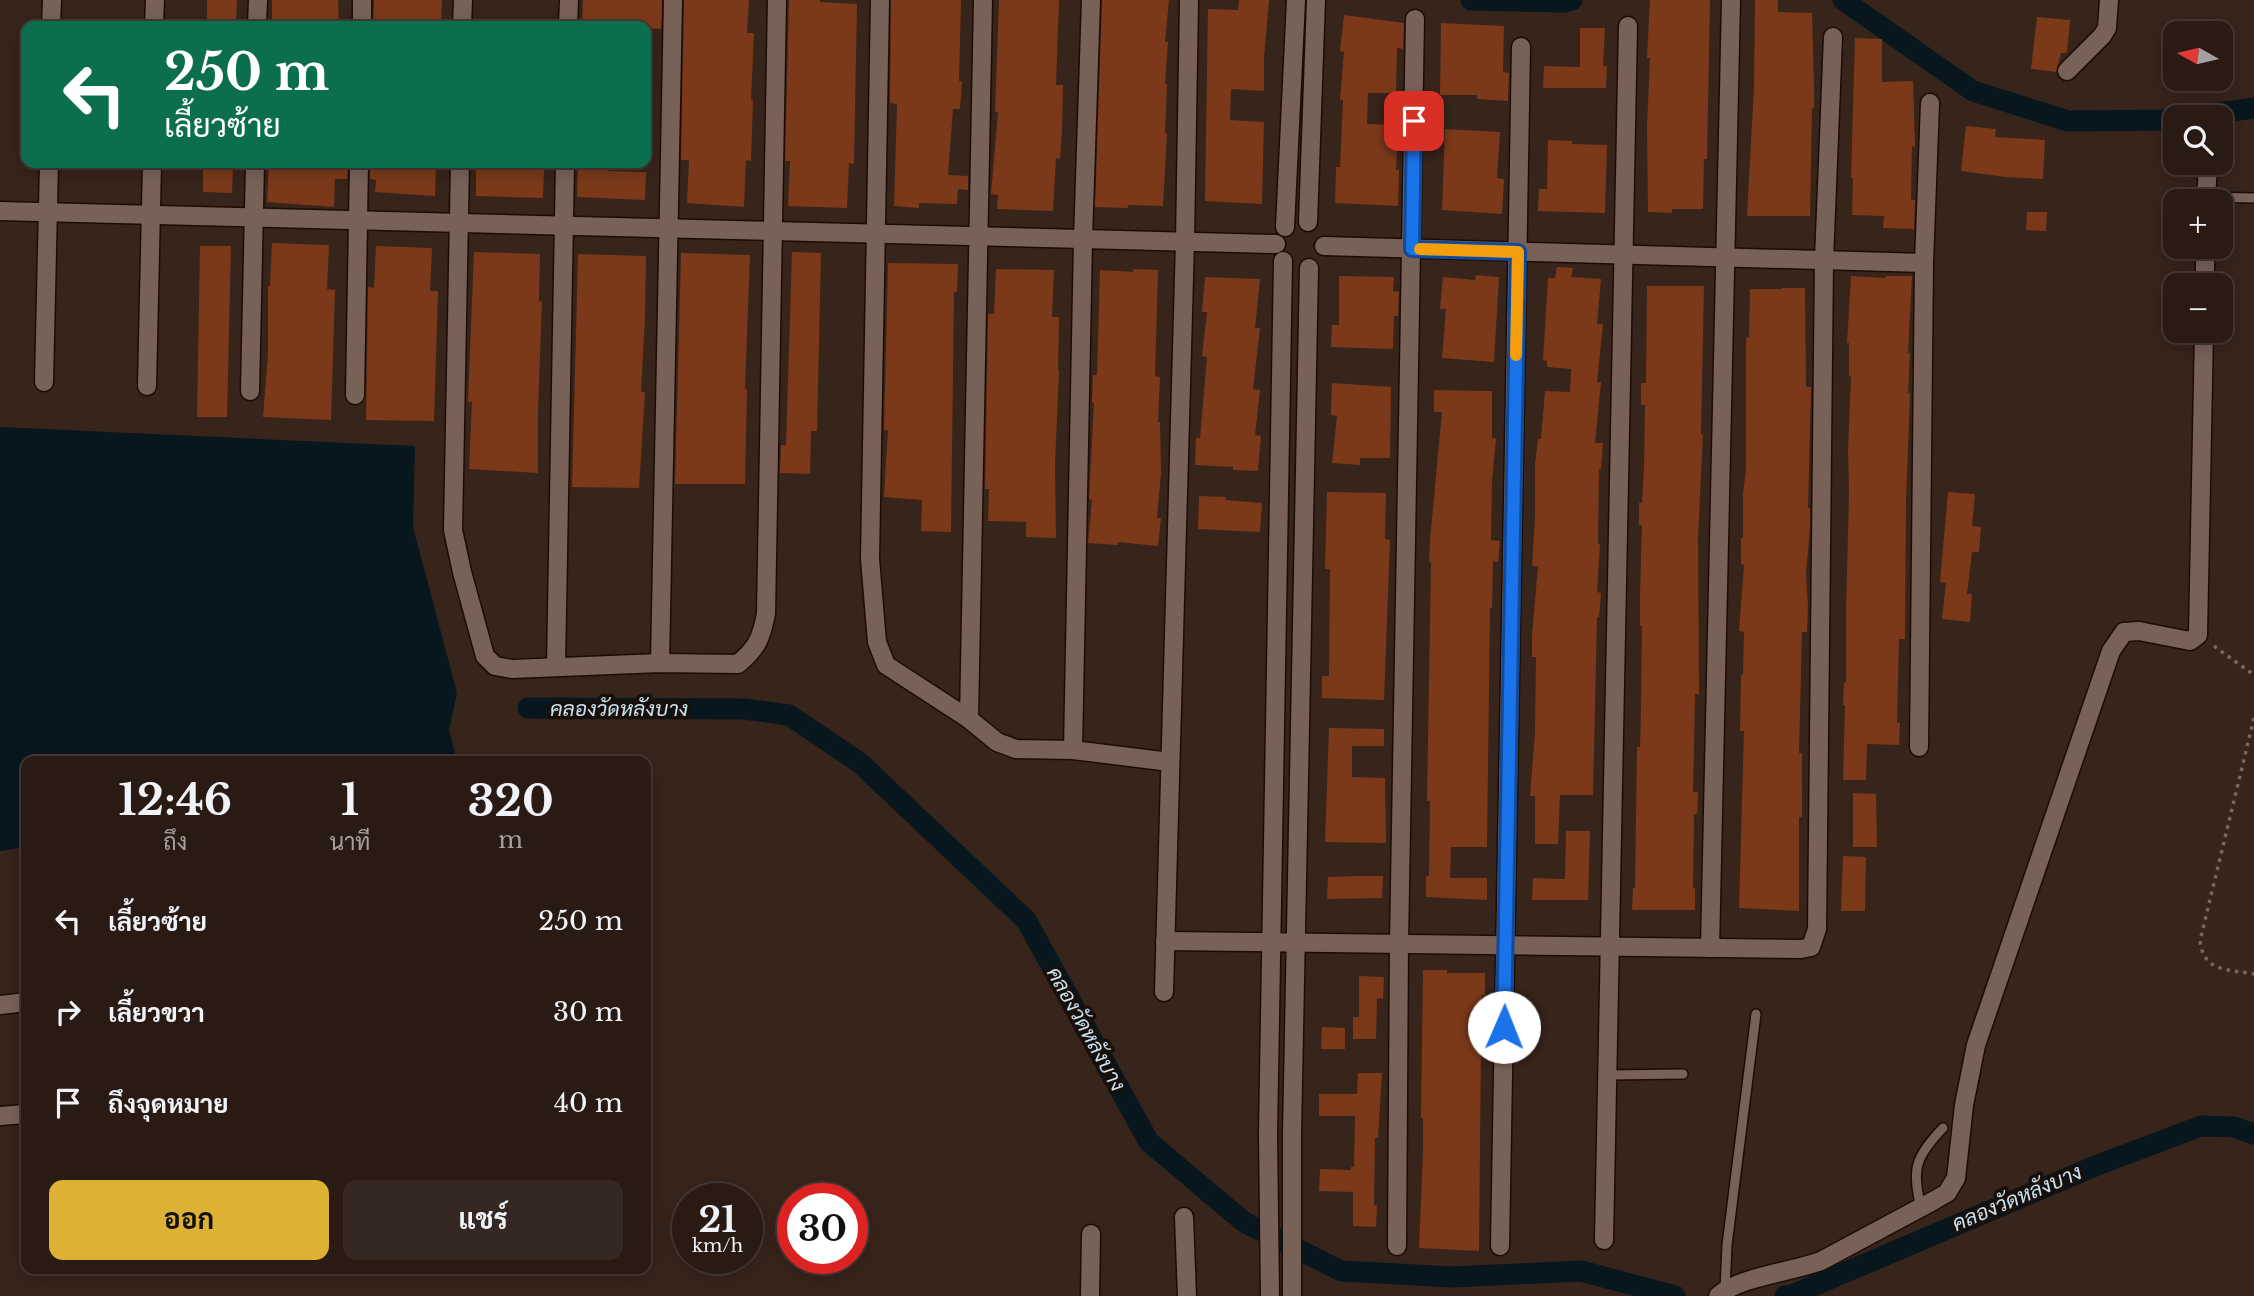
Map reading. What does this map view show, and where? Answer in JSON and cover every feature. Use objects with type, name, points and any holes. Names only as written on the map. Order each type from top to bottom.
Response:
[{"type":"street","points":[[51,21],[52,0]]},
{"type":"street","points":[[154,21],[155,0]]},
{"type":"street","points":[[257,21],[258,0]]},
{"type":"street","points":[[362,0],[362,21]]},
{"type":"street","points":[[463,0],[463,21]]},
{"type":"street","points":[[568,21],[569,0]]},
{"type":"street","points":[[660,663],[673,0]]},
{"type":"street","points":[[460,168],[453,530],[485,656],[495,666],[512,669],[660,663],[738,664],[754,651],[762,634],[766,614],[777,0]]},
{"type":"street","points":[[880,0],[870,559],[877,642],[886,665],[969,719],[997,743],[1016,749],[1073,750],[1170,762]]},
{"type":"street","points":[[969,719],[983,0]]},
{"type":"street","points":[[1073,750],[1083,239],[1091,0]]},
{"type":"street","points":[[1164,992],[1189,0]]},
{"type":"street","points":[[1710,948],[1731,0]]},
{"type":"street","points":[[2067,71],[2102,36],[2106,28],[2109,0]]},
{"type":"street","points":[[1270,1296],[1268,1104],[1277,603],[1278,238],[1285,227],[1296,5]]},
{"type":"street","points":[[1308,222],[1316,8]]},
{"type":"street","points":[[1397,1246],[1399,944],[1415,19]]},
{"type":"street","points":[[1604,1240],[1629,26]]},
{"type":"street","points":[[1165,941],[1801,950],[1811,947],[1817,929],[1824,260],[1833,37]]},
{"type":"street","points":[[1500,1246],[1521,47]]},
{"type":"street","points":[[1919,747],[1924,262],[1930,103]]},
{"type":"street","points":[[44,382],[49,168]]},
{"type":"street","points":[[147,386],[152,168]]},
{"type":"street","points":[[250,391],[255,168]]},
{"type":"street","points":[[355,395],[359,168]]},
{"type":"street","points":[[556,666],[565,168]]},
{"type":"street","points":[[0,211],[1185,242],[1280,253],[1294,268],[1308,268],[1320,259],[1324,247],[1320,232],[1308,222],[1296,222],[1285,227]]},
{"type":"street","points":[[1324,247],[1924,262]]},
{"type":"street","points":[[1292,1296],[1292,1103],[1308,268]]},
{"type":"street","points":[[1722,1293],[1736,1284],[1821,1261],[1947,1192],[1956,1178],[1964,1105],[1976,1045],[2111,651],[2124,632],[2138,631],[2190,641],[2198,635],[2204,343]]},
{"type":"street","points":[[1277,603],[1302,600]]},
{"type":"street","points":[[0,1005],[21,1003]]},
{"type":"street","points":[[1268,1104],[1292,1103]]},
{"type":"street","points":[[0,1116],[21,1114]]},
{"type":"street","points":[[1184,1217],[1187,1296]]},
{"type":"street","points":[[1090,1296],[1091,1234]]},
{"type":"lane","points":[[2233,198],[2254,198]]},
{"type":"lane","points":[[1722,1293],[1756,1014]]},
{"type":"lane","points":[[1608,1075],[1683,1074]]},
{"type":"lane","points":[[1921,1207],[1916,1186],[1919,1160],[1926,1145],[1943,1128]]},
{"type":"path","points":[[2198,635],[2254,675]]},
{"type":"path","points":[[2254,718],[2200,941],[2202,953],[2213,966],[2254,974]]},
{"type":"shaded area","points":[[0,427],[415,446],[413,527],[457,693],[449,730],[456,756],[21,756],[21,848],[0,851]]},
{"type":"building","points":[[207,0],[237,0],[236,21],[207,21]]},
{"type":"building","points":[[272,0],[338,0],[339,21],[272,21]]},
{"type":"building","points":[[374,0],[442,0],[441,21],[373,21]]},
{"type":"building","points":[[583,0],[662,0],[661,29],[651,28],[651,21],[582,21]]},
{"type":"building","points":[[684,0],[749,0],[747,33],[754,33],[753,100],[751,161],[746,160],[744,207],[687,203],[689,160],[681,160]]},
{"type":"building","points":[[789,0],[857,4],[854,164],[849,163],[847,208],[788,206],[790,161],[785,161]]},
{"type":"building","points":[[891,0],[961,0],[960,109],[953,109],[948,175],[968,176],[968,190],[958,189],[957,204],[919,203],[919,208],[894,206],[897,104],[890,103]]},
{"type":"building","points":[[999,0],[1059,0],[1056,85],[1063,85],[1062,133],[1060,159],[1056,158],[1053,211],[997,209],[998,195],[991,194],[998,112],[995,112]]},
{"type":"building","points":[[1102,0],[1169,0],[1165,42],[1168,42],[1165,84],[1167,133],[1163,206],[1095,207]]},
{"type":"building","points":[[1239,0],[1269,0],[1264,91],[1231,89],[1230,120],[1264,122],[1262,204],[1205,201],[1208,9],[1238,10]]},
{"type":"building","points":[[1650,0],[1710,0],[1707,159],[1704,159],[1703,209],[1672,209],[1672,213],[1648,212],[1647,126],[1650,58],[1647,58]]},
{"type":"building","points":[[1755,0],[1778,0],[1778,12],[1812,13],[1814,108],[1810,216],[1747,216],[1754,87]]},
{"type":"building","points":[[1344,15],[1404,23],[1403,49],[1397,48],[1396,93],[1368,93],[1367,124],[1398,125],[1398,206],[1335,203],[1336,167],[1340,167],[1343,100],[1340,100],[1344,52],[1340,51]]},
{"type":"building","points":[[2037,17],[2070,20],[2067,53],[2061,53],[2056,72],[2031,69]]},
{"type":"building","points":[[1441,23],[1504,26],[1503,72],[1509,73],[1508,101],[1477,99],[1477,95],[1440,95]]},
{"type":"building","points":[[1580,28],[1605,28],[1603,66],[1607,66],[1606,88],[1543,88],[1544,66],[1580,67]]},
{"type":"building","points":[[1855,38],[1882,39],[1882,82],[1913,81],[1915,147],[1912,146],[1911,200],[1915,200],[1914,229],[1883,228],[1884,216],[1852,215]]},
{"type":"building","points":[[1966,126],[1996,129],[1995,137],[2045,140],[2043,179],[1961,171]]},
{"type":"building","points":[[1445,129],[1500,132],[1497,178],[1504,179],[1502,214],[1442,210]]},
{"type":"building","points":[[1548,140],[1607,145],[1605,213],[1538,211],[1539,189],[1547,189]]},
{"type":"building","points":[[203,168],[233,168],[232,193],[203,192]]},
{"type":"building","points":[[269,168],[348,168],[347,179],[335,179],[334,207],[267,202]]},
{"type":"building","points":[[370,168],[436,168],[435,196],[375,192],[376,180],[370,179]]},
{"type":"building","points":[[476,168],[544,170],[543,198],[476,196]]},
{"type":"building","points":[[578,168],[646,172],[645,200],[577,197]]},
{"type":"building","points":[[2027,212],[2047,212],[2046,231],[2026,230]]},
{"type":"building","points":[[272,243],[329,245],[327,289],[335,290],[331,420],[263,417]]},
{"type":"building","points":[[200,246],[231,246],[227,417],[197,417]]},
{"type":"building","points":[[376,246],[432,248],[430,291],[438,291],[434,421],[366,420],[368,287],[374,288]]},
{"type":"building","points":[[474,252],[540,254],[539,301],[542,302],[538,473],[469,469],[472,402],[468,402]]},
{"type":"building","points":[[792,252],[821,253],[817,431],[811,431],[810,474],[780,473],[781,445],[786,445]]},
{"type":"building","points":[[681,253],[750,255],[745,484],[675,484]]},
{"type":"building","points":[[578,254],[646,256],[641,392],[645,392],[639,488],[572,487]]},
{"type":"building","points":[[888,263],[958,264],[957,292],[954,292],[951,532],[921,531],[922,500],[884,497],[888,430],[884,430]]},
{"type":"building","points":[[1557,267],[1573,268],[1571,277],[1601,279],[1597,324],[1603,324],[1597,382],[1601,382],[1595,443],[1603,443],[1599,469],[1600,544],[1597,592],[1601,593],[1597,617],[1593,795],[1560,795],[1558,844],[1535,844],[1535,796],[1530,796],[1535,732],[1536,657],[1532,657],[1532,635],[1538,566],[1532,566],[1535,464],[1538,439],[1541,439],[1545,391],[1570,392],[1571,369],[1547,367],[1547,361],[1543,360],[1548,278],[1555,278]]},
{"type":"building","points":[[996,269],[1054,270],[1052,317],[1059,317],[1056,538],[1026,537],[1026,522],[988,521],[989,489],[985,489],[988,314],[994,314]]},
{"type":"building","points":[[1133,269],[1158,270],[1155,376],[1160,377],[1158,422],[1161,473],[1157,518],[1161,518],[1158,546],[1118,542],[1118,545],[1088,543],[1092,500],[1089,499],[1093,375],[1097,375],[1100,270],[1133,272]]},
{"type":"building","points":[[1476,275],[1499,277],[1494,362],[1442,358],[1446,309],[1440,309],[1443,277],[1475,280]]},
{"type":"building","points":[[1339,276],[1394,277],[1393,291],[1399,292],[1398,316],[1394,316],[1393,349],[1331,347],[1332,325],[1339,325]]},
{"type":"building","points":[[1851,276],[1912,276],[1908,353],[1910,393],[1905,639],[1899,639],[1899,745],[1867,744],[1866,780],[1843,780],[1851,376],[1847,343]]},
{"type":"building","points":[[1205,277],[1260,279],[1255,328],[1260,328],[1253,389],[1260,390],[1255,435],[1261,436],[1258,471],[1195,465],[1207,357],[1202,356],[1207,312],[1202,312]]},
{"type":"building","points":[[1647,286],[1704,286],[1703,434],[1698,538],[1699,694],[1695,694],[1693,792],[1698,792],[1697,814],[1694,814],[1695,910],[1632,910],[1635,888],[1637,747],[1640,747],[1641,708],[1642,525],[1639,525],[1639,503],[1642,503],[1644,468],[1645,405],[1641,405],[1641,383],[1646,383]]},
{"type":"building","points":[[1805,288],[1806,387],[1811,387],[1808,508],[1810,527],[1806,574],[1808,606],[1807,632],[1802,632],[1799,753],[1802,753],[1802,817],[1799,817],[1799,911],[1739,908],[1744,731],[1740,731],[1741,675],[1744,632],[1739,631],[1744,565],[1741,564],[1741,538],[1746,469],[1746,337],[1749,338],[1750,289]]},
{"type":"building","points":[[1332,383],[1391,387],[1390,458],[1360,458],[1360,465],[1332,463],[1337,416],[1331,415]]},
{"type":"building","points":[[1434,390],[1492,391],[1492,438],[1496,438],[1491,540],[1500,541],[1498,562],[1493,561],[1490,608],[1487,847],[1451,847],[1450,878],[1487,878],[1487,900],[1426,897],[1426,876],[1429,876],[1430,801],[1427,801],[1429,562],[1442,412],[1434,412]]},
{"type":"building","points":[[1327,492],[1386,493],[1385,539],[1390,540],[1384,700],[1322,698],[1322,676],[1329,676],[1330,569],[1325,569]]},
{"type":"building","points":[[1948,492],[1975,494],[1972,526],[1981,527],[1979,552],[1972,552],[1967,594],[1972,594],[1970,622],[1942,619],[1946,583],[1940,582]]},
{"type":"building","points":[[1199,496],[1262,503],[1260,532],[1198,529]]},
{"type":"building","points":[[1329,728],[1384,729],[1384,746],[1352,746],[1352,777],[1385,778],[1386,843],[1325,842]]},
{"type":"building","points":[[1853,793],[1876,794],[1877,847],[1853,847]]},
{"type":"building","points":[[1566,831],[1590,831],[1588,900],[1532,900],[1533,878],[1565,879]]},
{"type":"building","points":[[1843,856],[1866,857],[1865,911],[1841,911]]},
{"type":"building","points":[[1383,876],[1382,898],[1327,899],[1328,877]]},
{"type":"building","points":[[1423,970],[1485,973],[1481,1041],[1479,1251],[1419,1248],[1423,1152]]},
{"type":"building","points":[[1359,976],[1384,977],[1383,999],[1377,998],[1376,1039],[1353,1039],[1353,1017],[1359,1017]]},
{"type":"building","points":[[1322,1027],[1345,1028],[1345,1049],[1321,1049]]},
{"type":"building","points":[[1358,1073],[1382,1073],[1378,1138],[1375,1138],[1376,1227],[1353,1226],[1353,1192],[1319,1191],[1320,1169],[1351,1170],[1351,1167],[1354,1167],[1355,1116],[1319,1116],[1319,1094],[1357,1094]]},
{"type":"waterway","points":[[1471,0],[1572,0]]},
{"type":"waterway","points":[[1843,0],[1973,91],[2068,121],[2163,120]]},
{"type":"waterway","points":[[2233,111],[2254,108]]},
{"type":"waterway","name":"คลองวัดหลังบาง","points":[[528,708],[744,709],[789,715],[860,763],[1026,920],[1149,1142],[1244,1222],[1341,1271],[1453,1277],[1581,1271],[1675,1296]]},
{"type":"waterway","name":"คลองวัดหลังบาง","points":[[1785,1296],[2095,1166],[2201,1126],[2234,1127],[2254,1134]]},
{"type":"slow traffic","points":[[1420,249],[1518,252],[1516,355]]},
{"type":"route","points":[[1414,121],[1412,249],[1518,252],[1504,1027]]}]
